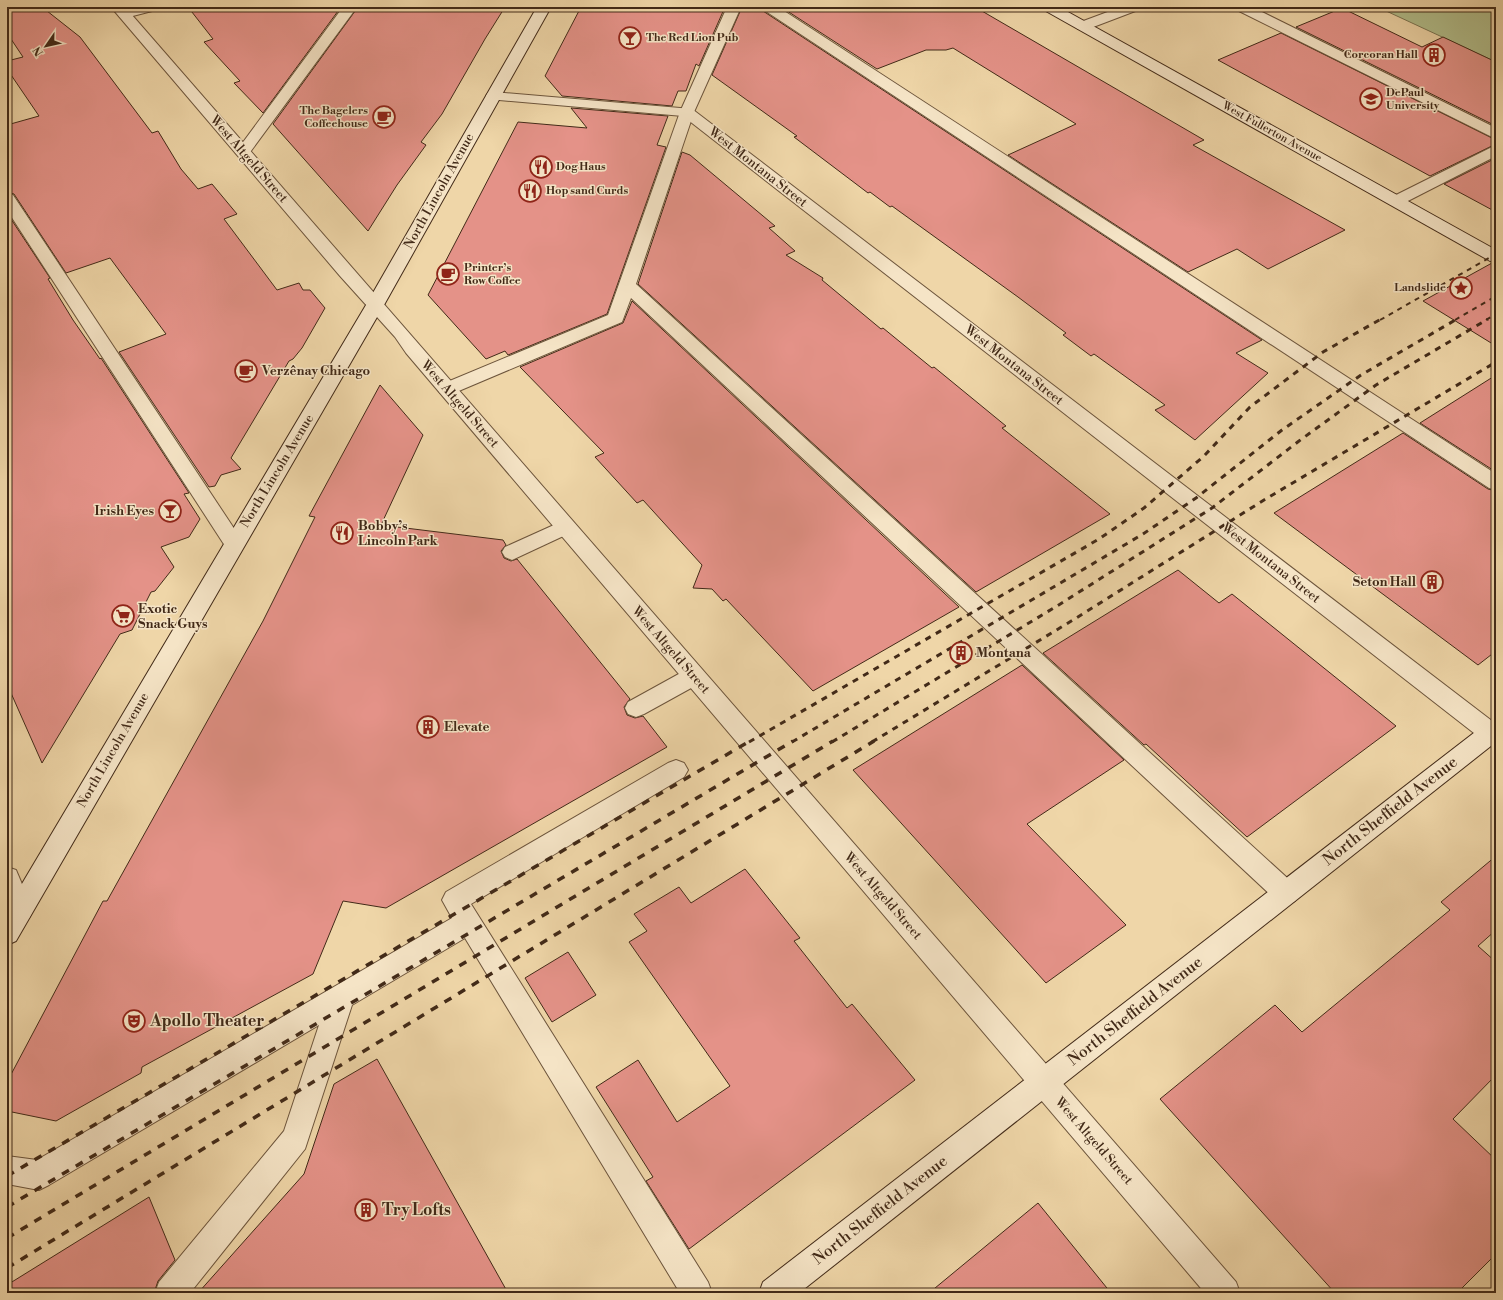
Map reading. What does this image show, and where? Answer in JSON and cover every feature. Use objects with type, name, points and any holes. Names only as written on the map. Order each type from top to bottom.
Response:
[{"type":"street","points":[[122,11],[151,7]]},
{"type":"street","points":[[243,152],[350,7]]},
{"type":"street","name":"North Lincoln Avenue","points":[[7,933],[375,305],[492,96],[544,7]]},
{"type":"street","points":[[447,389],[616,318],[687,112],[734,7]]},
{"type":"street","points":[[769,7],[1496,483]]},
{"type":"street","name":"West Fullerton Avenue","points":[[1049,7],[1496,257]]},
{"type":"street","points":[[1083,26],[1133,7]]},
{"type":"street","points":[[1242,7],[1496,134]]},
{"type":"street","name":"West Altgeld Street","points":[[122,11],[375,305],[401,333],[412,349],[1224,1293]]},
{"type":"street","points":[[492,96],[687,112]]},
{"type":"street","name":"West Montana Street","points":[[687,112],[1494,733]]},
{"type":"street","points":[[1396,202],[1496,150]]},
{"type":"street","points":[[7,198],[234,544]]},
{"type":"street","points":[[628,286],[1286,893]]},
{"type":"street","points":[[512,552],[565,527]]},
{"type":"street","points":[[636,708],[694,676]]},
{"type":"street","name":"North Sheffield Avenue","points":[[774,1293],[1286,893],[1494,733]]},
{"type":"street","points":[[676,770],[455,900],[697,1293]]},
{"type":"street","points":[[7,878],[20,910]]},
{"type":"street","points":[[7,1170],[39,1175],[469,922]]},
{"type":"street","points":[[170,1293],[295,1139],[341,998]]},
{"type":"green space","points":[[1389,7],[1496,7],[1496,62],[1384,10]]},
{"type":"building","points":[[7,7],[42,7],[80,37],[152,133],[158,131],[181,169],[198,189],[212,184],[237,214],[224,219],[277,290],[299,283],[303,290],[310,290],[325,308],[302,348],[293,359],[289,361],[231,458],[241,469],[221,475],[215,486],[209,487],[119,352],[166,334],[110,258],[66,273],[14,194],[7,192],[7,125],[39,116],[7,69],[7,61],[23,57],[7,33]]},
{"type":"building","points":[[188,7],[341,7],[263,113],[234,83],[240,81],[204,42],[213,39]]},
{"type":"building","points":[[358,7],[505,7],[442,114],[421,142],[426,145],[397,185],[368,231],[273,124]]},
{"type":"building","points":[[581,7],[725,7],[699,66],[696,64],[686,91],[678,91],[672,106],[562,96],[545,76]]},
{"type":"building","points":[[742,7],[761,7],[763,11],[1262,340],[1236,353],[1268,373],[1195,440],[1155,410],[1165,405],[1094,354],[1091,356],[1063,335],[1066,333],[1018,297],[892,206],[890,207],[870,192],[868,193],[794,137],[797,136],[712,75]]},
{"type":"building","points":[[781,7],[975,7],[1204,140],[1193,145],[1345,230],[1268,269],[1237,249],[1188,272],[1008,155],[1076,124],[953,48],[946,50],[926,50],[877,69]]},
{"type":"building","points":[[1342,8],[1422,47],[1443,37],[1496,62],[1496,126],[1296,27]]},
{"type":"building","points":[[1281,33],[1496,140],[1496,144],[1430,176],[1218,60]]},
{"type":"building","points":[[571,108],[668,116],[657,145],[666,147],[607,314],[508,355],[505,351],[486,359],[428,295],[518,122],[587,128]]},
{"type":"building","points":[[682,152],[690,155],[775,226],[769,228],[795,251],[786,255],[823,278],[822,280],[881,329],[883,328],[932,368],[934,367],[1006,426],[1002,428],[1110,514],[976,592],[638,284]]},
{"type":"building","points":[[1496,158],[1496,212],[1444,184]]},
{"type":"building","points":[[7,213],[50,278],[48,279],[73,320],[100,359],[101,358],[189,493],[184,494],[200,519],[189,537],[161,547],[174,567],[155,591],[151,592],[132,630],[120,634],[42,763],[7,684]]},
{"type":"building","points":[[1492,263],[1496,263],[1496,346],[1423,301]]},
{"type":"building","points":[[632,301],[959,607],[813,691],[726,599],[723,601],[712,589],[693,588],[702,565],[643,500],[637,503],[595,457],[604,453],[520,367],[623,323]]},
{"type":"building","points":[[1496,375],[1496,472],[1420,423]]},
{"type":"building","name":"Elevate","points":[[380,385],[423,435],[381,525],[503,540],[506,545],[501,551],[504,558],[511,561],[517,559],[630,699],[624,707],[627,715],[635,718],[643,716],[667,747],[386,908],[343,901],[313,974],[142,1067],[141,1073],[56,1121],[7,1111],[7,1082],[103,901],[107,901],[263,621],[315,517],[309,516]]},
{"type":"building","name":"Seton Hall","points":[[1403,433],[1488,489],[1496,491],[1496,651],[1478,665],[1274,513]]},
{"type":"building","points":[[1178,570],[1219,603],[1232,594],[1396,726],[1247,837],[1146,744],[1144,745],[1043,653]]},
{"type":"building","points":[[1022,665],[1124,760],[1027,824],[1126,925],[1046,983],[853,770]]},
{"type":"building","points":[[1496,856],[1496,930],[1478,946],[1496,962],[1496,1075],[1453,1119],[1496,1160],[1496,1254],[1457,1293],[1335,1293],[1160,1099],[1275,1005],[1302,1032],[1450,910],[1441,902]]},
{"type":"building","points":[[745,869],[800,938],[794,941],[847,1008],[852,1004],[915,1080],[689,1249],[646,1181],[653,1177],[596,1087],[638,1060],[677,1122],[730,1086],[629,942],[647,931],[634,914],[679,887],[691,903]]},
{"type":"building","points":[[568,952],[596,995],[552,1022],[525,978]]},
{"type":"building","name":"Try Lofts","points":[[377,1059],[508,1293],[198,1293],[304,1174],[334,1084]]},
{"type":"building","points":[[149,1197],[175,1260],[158,1281],[154,1293],[7,1293],[7,1285]]},
{"type":"building","points":[[1038,1203],[1111,1293],[929,1293]]},
{"type":"railway","points":[[1380,320],[1496,254]]},
{"type":"railway","points":[[1455,320],[1496,296]]},
{"type":"railway","points":[[1486,320],[1496,314]]},
{"type":"railway","points":[[749,742],[1099,539],[1144,508],[1204,456],[1250,407],[1323,352],[1381,319]]},
{"type":"railway","points":[[792,742],[1143,534],[1196,498],[1282,430],[1361,375],[1457,319]]},
{"type":"railway","points":[[832,742],[1057,606],[1212,508],[1299,441],[1376,385],[1488,319]]},
{"type":"railway","points":[[872,742],[1073,620],[1264,500],[1496,362]]},
{"type":"railway","points":[[7,1176],[750,741]]},
{"type":"railway","points":[[7,1207],[793,741]]},
{"type":"railway","points":[[7,1238],[833,741]]},
{"type":"railway","points":[[7,1268],[874,741]]},
{"type":"place","name":"The Red Lion Pub","points":[[630,38]]},
{"type":"place","name":"Corcoran Hall","points":[[1434,55]]},
{"type":"place","name":"DePaul University","points":[[1371,99]]},
{"type":"place","name":"The Bagelers Coffeehouse","points":[[384,117]]},
{"type":"place","name":"Dog Haus","points":[[541,167]]},
{"type":"place","name":"Hop sand Curds","points":[[530,191]]},
{"type":"place","name":"Printer’s Row Coffee","points":[[448,274]]},
{"type":"place","name":"Landslide","points":[[1461,288]]},
{"type":"place","name":"Verzênay Chicago","points":[[246,371]]},
{"type":"place","name":"Irish Eyes","points":[[170,511]]},
{"type":"place","name":"Bobby’s Lincoln Park","points":[[342,533]]},
{"type":"place","name":"Seton Hall","points":[[1432,582]]},
{"type":"place","name":"Exotic Snack Guys","points":[[123,616]]},
{"type":"place","name":"Montana","points":[[961,653]]},
{"type":"place","name":"Elevate","points":[[428,727]]},
{"type":"place","name":"Apollo Theater","points":[[134,1021]]},
{"type":"place","name":"Try Lofts","points":[[366,1210]]}]
